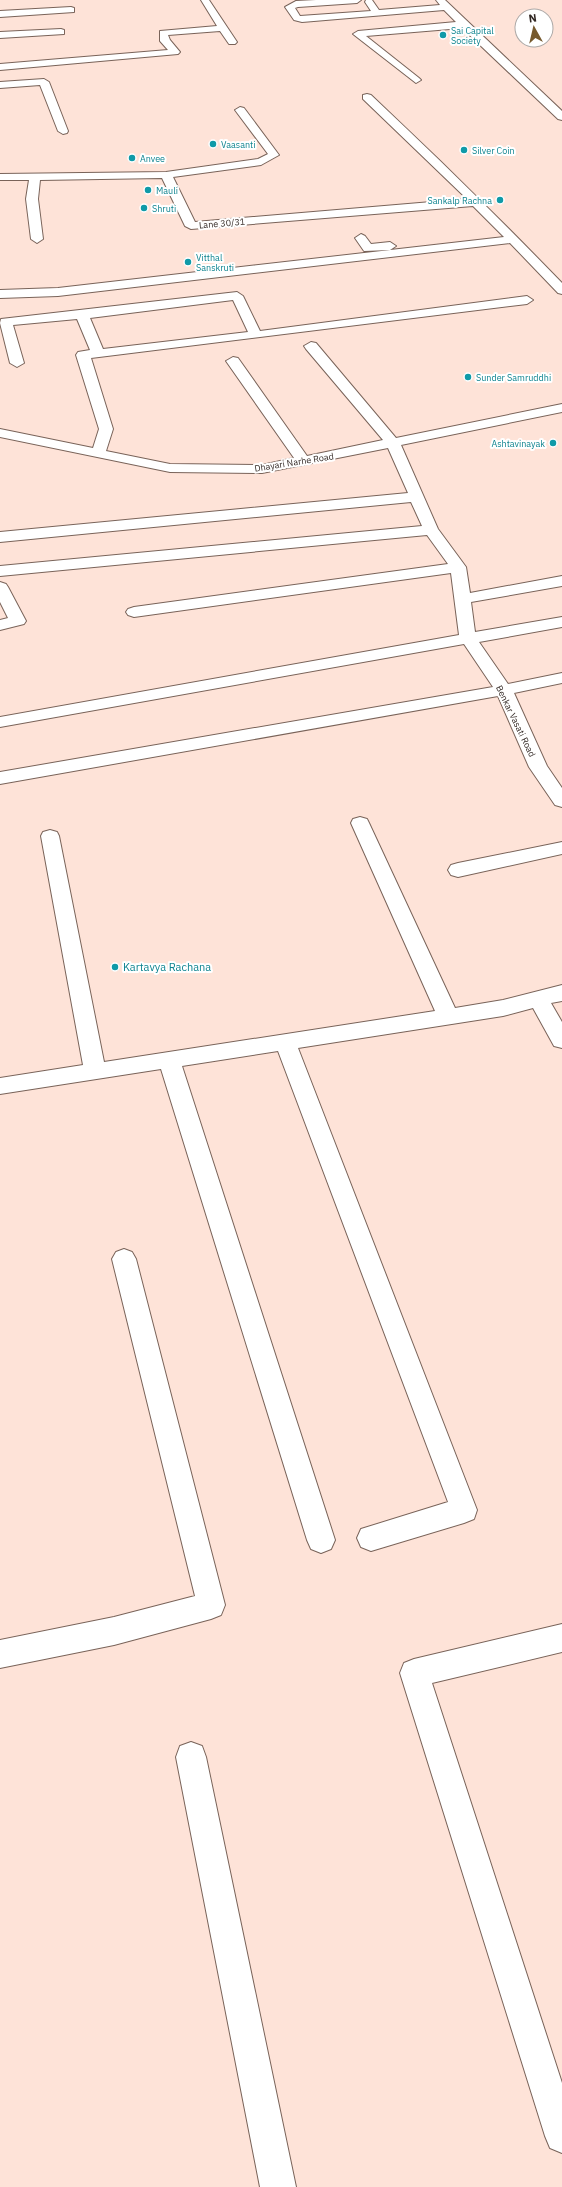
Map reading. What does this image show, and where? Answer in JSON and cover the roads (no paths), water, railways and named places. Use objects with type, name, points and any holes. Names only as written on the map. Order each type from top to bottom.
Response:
[{"type":"street","points":[[205,0],[232,42]]},
{"type":"street","points":[[357,0],[296,4],[290,6],[297,18],[302,19],[447,7]]},
{"type":"street","points":[[364,0],[370,2],[377,13]]},
{"type":"street","points":[[440,0],[464,26],[562,116]]},
{"type":"street","points":[[0,14],[71,10]]},
{"type":"street","points":[[416,80],[358,34],[448,25],[464,26]]},
{"type":"street","points":[[0,67],[175,52],[165,42],[163,33],[223,28]]},
{"type":"street","points":[[0,35],[61,32]]},
{"type":"street","points":[[0,85],[44,82],[62,131]]},
{"type":"street","points":[[367,97],[510,235],[562,290]]},
{"type":"street","points":[[0,177],[166,175],[261,162],[274,154],[240,110]]},
{"type":"street","name":"Lane 30/31","points":[[166,175],[191,226],[476,202]]},
{"type":"street","points":[[35,177],[32,199],[37,239]]},
{"type":"street","points":[[360,238],[368,248],[510,235]]},
{"type":"street","points":[[0,294],[58,292],[510,235]]},
{"type":"street","points":[[17,362],[6,322],[82,315],[236,296],[256,335]]},
{"type":"street","points":[[98,453],[106,429],[83,355],[256,335],[528,300]]},
{"type":"street","points":[[82,315],[98,353]]},
{"type":"street","name":"Benkar Vasati Road","points":[[311,346],[392,443],[431,530],[458,567],[468,638],[504,690],[538,767],[555,780],[562,801]]},
{"type":"street","points":[[233,361],[304,462]]},
{"type":"street","name":"Dhayari Narhe Road","points":[[0,434],[170,468],[262,469],[304,462],[562,408]]},
{"type":"street","points":[[0,537],[416,497]]},
{"type":"street","points":[[0,571],[431,530]]},
{"type":"street","points":[[134,612],[458,567]]},
{"type":"street","points":[[462,599],[562,581]]},
{"type":"street","points":[[0,587],[18,621],[0,625]]},
{"type":"street","points":[[0,722],[562,622]]},
{"type":"street","points":[[0,778],[504,690],[562,678]]},
{"type":"street","points":[[360,823],[448,1017]]},
{"type":"street","points":[[50,836],[95,1072]]},
{"type":"street","points":[[458,870],[562,848]]},
{"type":"street","points":[[0,1086],[503,1008],[562,994]]},
{"type":"street","points":[[538,999],[562,1040]]},
{"type":"street","points":[[285,1042],[464,1510],[371,1538]]},
{"type":"street","points":[[169,1060],[321,1540]]},
{"type":"street","points":[[0,1654],[114,1631],[211,1605],[124,1259]]},
{"type":"street","points":[[562,1638],[414,1673],[562,2136]]},
{"type":"street","points":[[191,1757],[278,2187]]},
{"type":"place","name":"Sai Capital Society","points":[[443,35]]},
{"type":"place","name":"Vaasanti","points":[[213,144]]},
{"type":"place","name":"Silver Coin","points":[[464,150]]},
{"type":"place","name":"Anvee","points":[[132,158]]},
{"type":"place","name":"Mauli","points":[[148,190]]},
{"type":"place","name":"Sankalp Rachna","points":[[500,200]]},
{"type":"place","name":"Shruti","points":[[144,208]]},
{"type":"place","name":"Vitthal Sanskruti","points":[[188,262]]},
{"type":"place","name":"Sunder Samruddhi","points":[[468,377]]},
{"type":"place","name":"Ashtavinayak","points":[[553,443]]},
{"type":"place","name":"Kartavya Rachana","points":[[115,967]]}]
